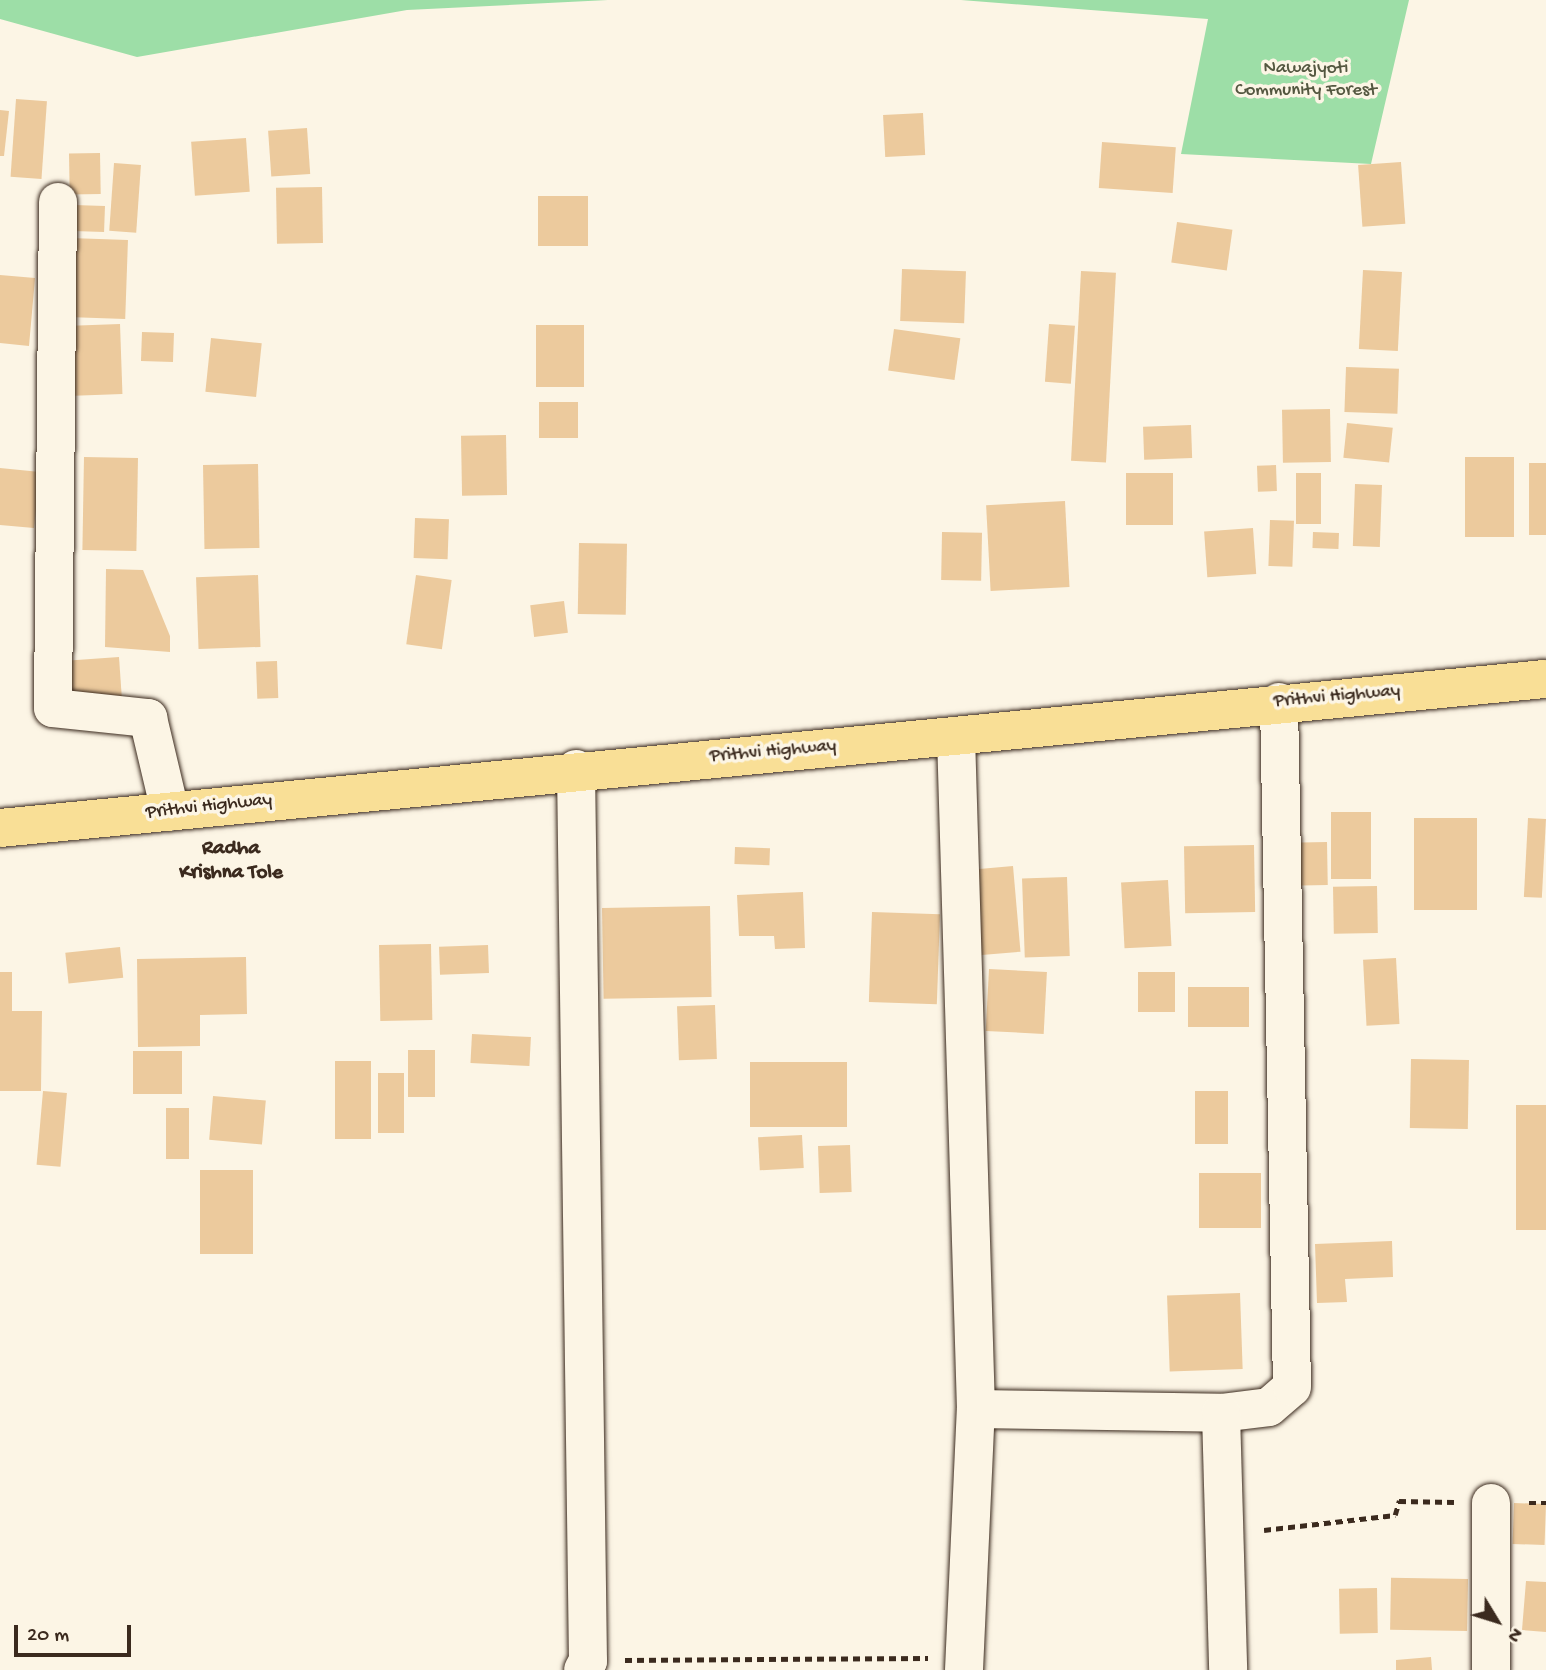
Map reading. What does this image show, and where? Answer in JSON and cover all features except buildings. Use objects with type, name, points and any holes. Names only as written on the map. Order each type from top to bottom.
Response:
[{"type":"highway","name":"Prithvi Highway","points":[[0,828],[576,769],[956,736],[1279,702],[1546,679]]},
{"type":"street","points":[[58,202],[53,708],[148,718],[170,811]]},
{"type":"street","points":[[976,1409],[1221,1413],[1269,1407],[1292,1387],[1279,702]]},
{"type":"street","points":[[956,736],[976,1409],[964,1664]]},
{"type":"street","points":[[576,769],[585,1665]]},
{"type":"street","points":[[1221,1413],[1227,1534],[1228,1670]]},
{"type":"street","points":[[1491,1503],[1491,1670]]},
{"type":"path","points":[[1227,1534],[1395,1516],[1399,1501],[1546,1503]]},
{"type":"path","points":[[585,1665],[964,1664]]},
{"type":"green space","points":[[0,0],[608,0],[407,10],[137,57],[0,19]]},
{"type":"green space","name":"Nawajyoti Community Forest","points":[[961,0],[1409,0],[1371,164],[1181,154],[1208,19]]},
{"type":"district","name":"Radha Krishna Tole","points":[[231,862]]}]
